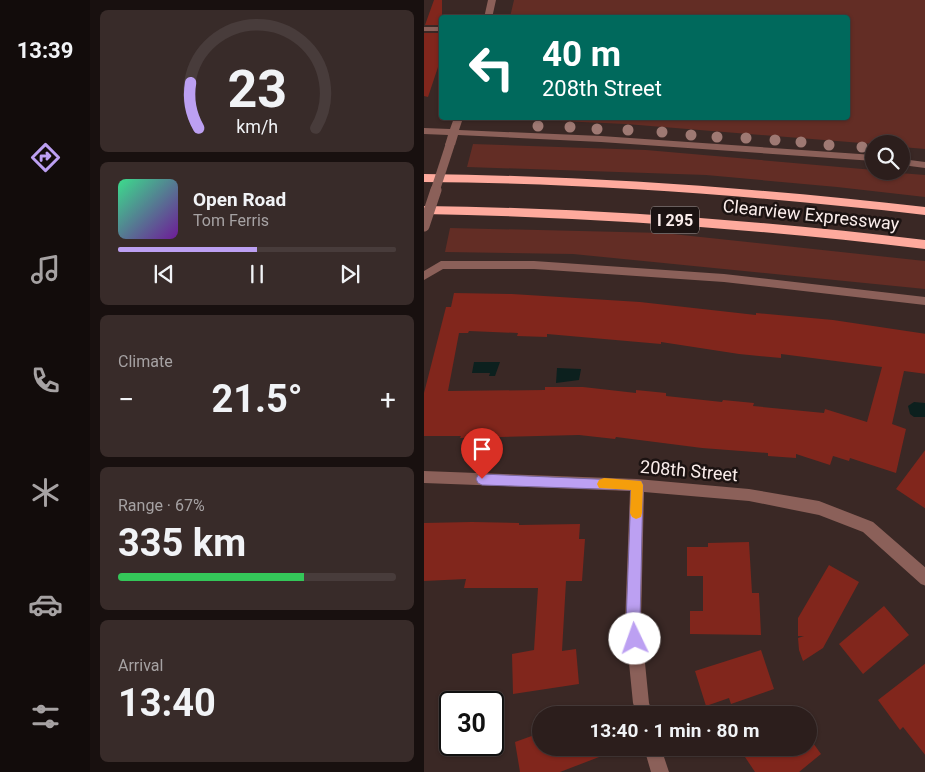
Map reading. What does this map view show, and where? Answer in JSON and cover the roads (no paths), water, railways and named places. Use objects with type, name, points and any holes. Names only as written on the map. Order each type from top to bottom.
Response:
[{"type":"highway","name":"Clearview Expressway","points":[[424,178],[496,178],[622,184],[750,193],[925,211]]},
{"type":"highway","name":"Clearview Expressway","points":[[424,210],[611,216],[743,225],[925,245]]},
{"type":"street","points":[[489,15],[492,0]]},
{"type":"street","points":[[424,29],[439,29]]},
{"type":"street","points":[[424,226],[457,120]]},
{"type":"street","points":[[424,131],[620,140],[865,157]]},
{"type":"street","points":[[910,163],[925,165]]},
{"type":"street","points":[[424,276],[441,264],[534,265],[724,278],[925,301]]},
{"type":"street","name":"208th Street","points":[[424,477],[637,485],[750,495],[820,508],[868,527],[925,579]]},
{"type":"street","points":[[637,485],[633,623],[643,706]]},
{"type":"street","points":[[655,756],[660,772]]},
{"type":"water","points":[[474,362],[500,362],[495,376],[489,376],[490,373],[472,373]]},
{"type":"water","points":[[557,368],[581,369],[579,380],[556,383]]},
{"type":"water","points":[[914,402],[925,403],[925,417],[914,417],[910,414],[908,406]]}]
